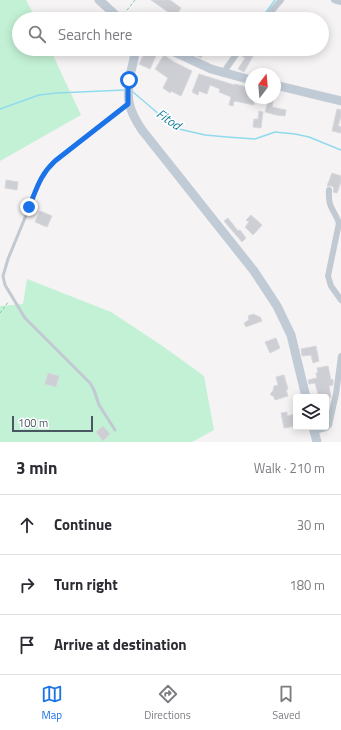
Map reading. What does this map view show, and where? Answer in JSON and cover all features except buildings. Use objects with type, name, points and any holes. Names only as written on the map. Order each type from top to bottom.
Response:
[{"type":"main road","points":[[99,0],[112,12]]},
{"type":"main road","points":[[134,56],[128,90],[128,104],[135,119],[142,130],[254,271],[277,306],[291,335],[305,394]]},
{"type":"main road","points":[[182,56],[223,73],[245,78]]},
{"type":"main road","points":[[281,86],[341,101]]},
{"type":"main road","points":[[313,430],[317,442]]},
{"type":"street","points":[[271,12],[281,0]]},
{"type":"street","points":[[334,0],[341,2]]},
{"type":"street","points":[[223,73],[235,56]]},
{"type":"street","points":[[329,190],[328,201],[330,208],[339,223],[328,276],[330,286],[341,300]]},
{"type":"street","points":[[329,425],[336,394],[341,356]]},
{"type":"lane","points":[[115,430],[99,405],[90,383],[25,318],[5,285],[3,276],[43,174],[55,161],[128,104]]},
{"type":"path","points":[[126,12],[136,0]]},
{"type":"path","points":[[0,313],[7,306],[12,297]]},
{"type":"green space","points":[[0,0],[26,0],[32,12],[12,12],[12,56],[53,56],[81,115],[0,161]]},
{"type":"green space","points":[[27,279],[111,312],[204,376],[214,430],[192,442],[0,442],[0,306],[23,304]]},
{"type":"waterway","points":[[266,12],[275,0]]},
{"type":"waterway","name":"Fitod","points":[[0,109],[39,95],[125,90]]},
{"type":"waterway","name":"Fitod","points":[[133,92],[167,121],[179,129],[205,135],[255,139],[275,132],[295,134],[309,137],[341,150]]},
{"type":"route","points":[[29,207],[40,179],[46,169],[128,104],[129,80]]}]
